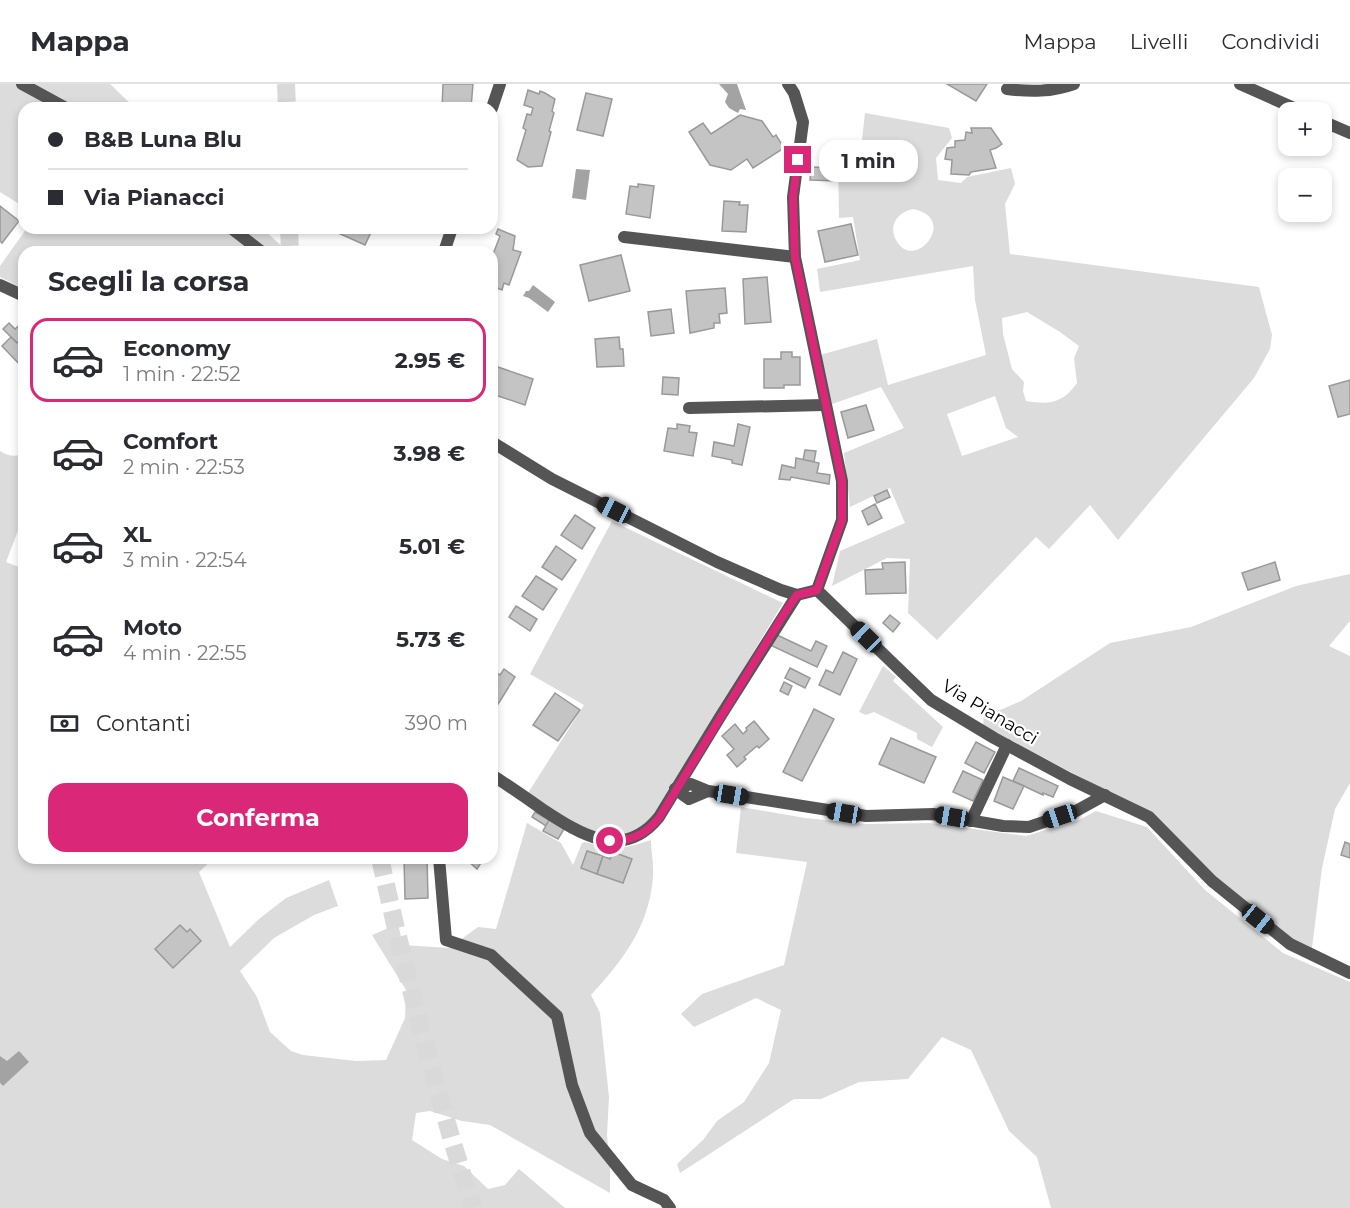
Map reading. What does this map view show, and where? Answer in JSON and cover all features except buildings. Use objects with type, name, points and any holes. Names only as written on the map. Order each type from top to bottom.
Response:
[{"type":"street","points":[[22,84],[55,102]]},
{"type":"street","points":[[494,102],[500,84]]},
{"type":"street","points":[[1007,89],[1035,92],[1060,89],[1074,84]]},
{"type":"street","points":[[1240,84],[1281,102]]},
{"type":"street","points":[[498,446],[552,479],[706,557],[797,595],[817,590],[842,520],[842,481],[824,405],[795,257],[793,197],[803,122],[793,87]]},
{"type":"street","points":[[1332,126],[1350,134]]},
{"type":"street","points":[[239,234],[254,246]]},
{"type":"street","points":[[624,237],[795,257]]},
{"type":"street","points":[[0,285],[18,293]]},
{"type":"street","points":[[688,408],[824,405]]},
{"type":"street","name":"Via Pianacci","points":[[817,590],[931,700],[1007,745],[1149,817],[1212,881],[1290,944],[1350,973]]},
{"type":"street","points":[[498,779],[578,831],[601,840],[630,839],[651,828],[797,595]]},
{"type":"street","points":[[970,821],[1007,745]]},
{"type":"street","points":[[675,789],[689,799],[708,791],[866,816],[933,814],[1003,826],[1029,827],[1076,811],[1104,795]]},
{"type":"street","points":[[440,864],[446,940],[492,955],[557,1016],[572,1085],[590,1133],[632,1185],[664,1200],[670,1208]]},
{"type":"shaded area","points":[[0,84],[110,84],[129,102],[18,102],[18,203],[0,192]]},
{"type":"shaded area","points":[[719,84],[737,84],[746,110],[740,109],[738,113],[729,108],[725,102],[728,94]]},
{"type":"shaded area","points":[[865,113],[949,128],[952,138],[936,158],[938,180],[961,183],[967,177],[1011,168],[1015,184],[1005,204],[1010,254],[1259,287],[1272,335],[1270,349],[1254,378],[1118,540],[1090,505],[1049,549],[1036,537],[937,640],[908,613],[910,559],[887,558],[832,586],[840,551],[905,523],[890,488],[850,507],[844,453],[904,428],[881,387],[832,404],[820,355],[877,339],[888,385],[986,355],[975,300],[973,266],[820,292],[817,269],[860,260],[853,217],[839,218],[838,156],[860,158]],"holes":[[[913,209],[927,214],[933,222],[933,232],[929,241],[922,248],[913,251],[904,249],[896,240],[893,229],[899,216]],[[1027,312],[1079,346],[1074,358],[1077,383],[1072,390],[1055,401],[1042,403],[1026,401],[1023,391],[1024,382],[1012,369],[1003,334],[1002,318]],[[995,396],[1006,428],[1018,437],[962,456],[947,414]]]},
{"type":"shaded area","points":[[576,169],[590,170],[586,200],[572,198]]},
{"type":"shaded area","points":[[23,234],[268,234],[282,246],[18,246],[18,286],[0,277],[0,266]]},
{"type":"shaded area","points":[[533,285],[555,302],[548,312],[523,296]]},
{"type":"shaded area","points":[[0,451],[18,456],[18,531],[6,562],[18,567],[18,864],[208,864],[199,872],[230,947],[259,919],[286,898],[329,880],[338,906],[314,915],[274,938],[240,971],[257,997],[270,1032],[291,1051],[303,1055],[356,1061],[386,1060],[405,1018],[406,990],[372,935],[398,924],[403,945],[449,948],[478,927],[496,929],[527,823],[561,843],[573,865],[582,843],[585,842],[618,847],[633,846],[651,840],[653,877],[646,912],[624,955],[591,995],[600,1013],[609,1097],[607,1135],[610,1193],[490,1125],[462,1121],[430,1111],[416,1113],[412,1140],[442,1159],[464,1166],[488,1189],[505,1185],[519,1169],[565,1208],[0,1208],[0,1083],[3,1086],[7,1062],[0,1056]]},
{"type":"shaded area","points":[[612,521],[783,603],[654,817],[640,830],[626,835],[611,836],[581,827],[528,793],[584,705],[530,674]]},
{"type":"shaded area","points":[[1350,574],[1350,621],[1329,646],[1350,656],[1350,783],[1335,809],[1322,868],[1312,948],[1290,938],[1213,877],[1151,814],[983,726],[984,713],[1000,710],[1021,701],[1110,643],[1191,627],[1296,586]]},
{"type":"shaded area","points":[[883,666],[896,677],[893,681],[943,727],[932,747],[917,739],[917,733],[874,712],[866,715],[859,712]]},
{"type":"shaded area","points":[[741,807],[805,818],[866,824],[930,823],[1026,836],[1079,820],[1096,811],[1147,827],[1205,890],[1283,953],[1350,982],[1350,1208],[1051,1208],[1037,1157],[1009,1131],[971,1050],[942,1037],[908,1079],[859,1082],[821,1099],[794,1099],[680,1173],[677,1164],[703,1140],[717,1121],[744,1102],[769,1063],[781,1010],[756,998],[694,1027],[681,1014],[702,994],[784,965],[807,862],[736,853]]},
{"type":"shaded area","points":[[19,1051],[29,1062],[3,1086],[0,1083],[0,1056],[7,1061]]},
{"type":"tunnel","points":[[286,84],[287,102]]},
{"type":"tunnel","points":[[289,234],[290,246]]},
{"type":"tunnel","points":[[381,864],[422,1034],[473,1208]]},
{"type":"route","points":[[610,841],[640,836],[659,818],[797,595],[817,590],[842,520],[842,481],[824,405],[795,257],[793,197],[798,160]]}]
